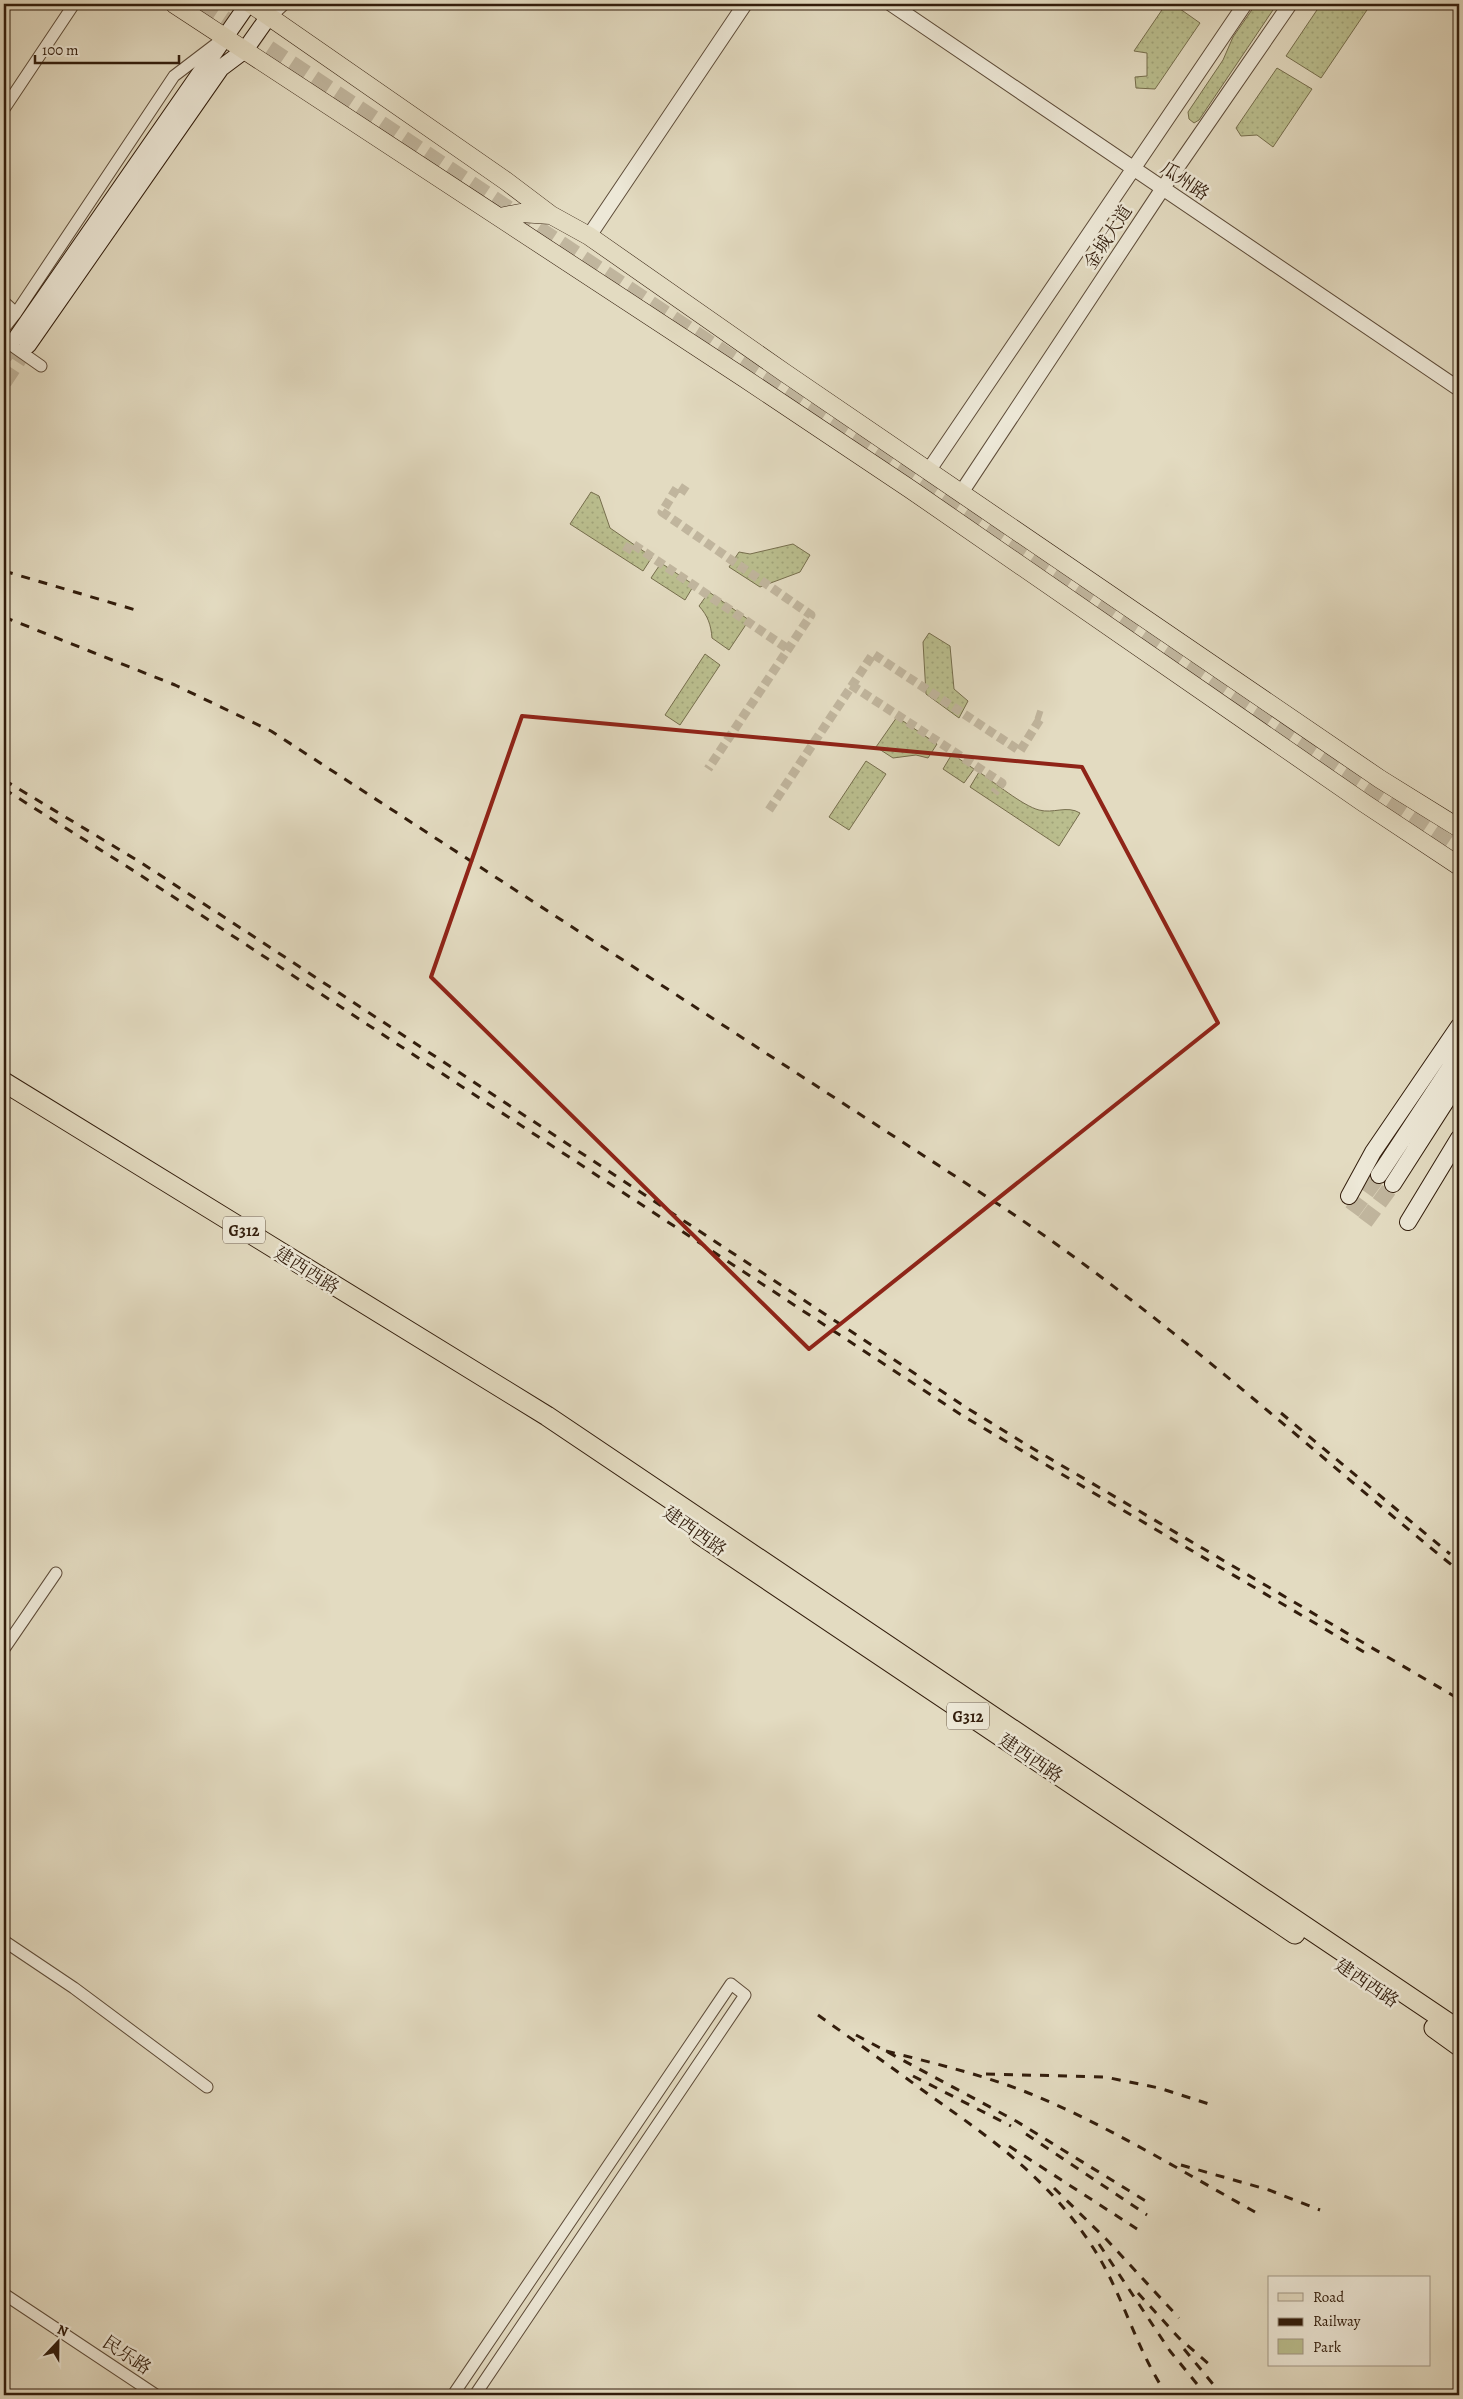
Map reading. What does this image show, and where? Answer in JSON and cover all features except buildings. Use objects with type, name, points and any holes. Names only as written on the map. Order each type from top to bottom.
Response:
[{"type":"highway","name":"建西西路","points":[[4,1082],[547,1416],[1459,2030]]},
{"type":"highway","name":"建西西路","points":[[484,1378],[542,1425],[703,1537],[1459,2046]]},
{"type":"main road","points":[[174,4],[902,484],[1459,866]]},
{"type":"main road","points":[[13,338],[250,4],[275,10],[506,180],[550,215],[589,236],[1380,779],[1459,828]]},
{"type":"main road","points":[[13,338],[221,68],[245,50],[275,10]]},
{"type":"main road","points":[[500,218],[525,213],[550,215]]},
{"type":"main road","points":[[1349,1196],[1373,1152],[1459,1026]]},
{"type":"main road","points":[[1459,1054],[1386,1180],[1459,1082]]},
{"type":"main road","points":[[1408,1222],[1459,1138]]},
{"type":"street","points":[[4,109],[74,4]]},
{"type":"street","points":[[589,236],[745,4]]},
{"type":"street","name":"瓜州路","points":[[891,4],[1459,389]]},
{"type":"street","name":"金城大道","points":[[929,470],[1245,4]]},
{"type":"street","name":"金城大道","points":[[961,492],[1163,188],[1290,4]]},
{"type":"street","points":[[40,366],[13,338],[16,313],[174,76],[226,37]]},
{"type":"street","points":[[4,302],[16,313]]},
{"type":"street","points":[[4,1649],[56,1573]]},
{"type":"street","points":[[4,1942],[74,1988],[207,2087]]},
{"type":"street","points":[[453,2395],[731,1984],[745,1995],[475,2395]]},
{"type":"street","points":[[596,2182],[611,2192]]},
{"type":"street","name":"民乐路","points":[[4,2294],[156,2395]]},
{"type":"highlighted area","points":[[522,716],[1082,767],[1218,1023],[809,1349],[431,977]]},
{"type":"green space","points":[[1166,4],[1173,4],[1200,23],[1155,89],[1136,88],[1135,77],[1147,76],[1147,53],[1134,51]]},
{"type":"green space","points":[[1256,4],[1277,4],[1199,120],[1194,123],[1189,119],[1188,112],[1223,60],[1233,37]]},
{"type":"green space","points":[[1321,4],[1371,4],[1321,78],[1286,56]]},
{"type":"green space","points":[[1277,68],[1312,89],[1273,147],[1257,135],[1241,136],[1236,128]]},
{"type":"green space","points":[[591,492],[599,496],[610,528],[652,557],[643,571],[570,524]]},
{"type":"green space","points":[[793,544],[810,555],[800,572],[760,587],[729,567],[739,552],[750,554]]},
{"type":"green space","points":[[661,563],[694,585],[685,600],[651,578]]},
{"type":"green space","points":[[709,592],[749,620],[729,650],[712,638],[705,613],[699,606]]},
{"type":"green space","points":[[929,633],[950,646],[954,689],[968,701],[959,718],[926,694],[923,642]]},
{"type":"green space","points":[[705,654],[720,665],[680,725],[665,715]]},
{"type":"green space","points":[[897,717],[937,744],[928,758],[916,755],[893,758],[876,747]]},
{"type":"green space","points":[[952,754],[974,769],[964,783],[943,769]]},
{"type":"green space","points":[[866,761],[886,774],[849,830],[829,817]]},
{"type":"green space","points":[[979,772],[1032,808],[1044,811],[1070,810],[1080,813],[1059,846],[970,787]]},
{"type":"tunnel","points":[[201,4],[914,481],[1459,851]]},
{"type":"tunnel","points":[[4,357],[17,337]]},
{"type":"tunnel","points":[[4,382],[28,345]]},
{"type":"tunnel","points":[[687,492],[678,486],[662,512],[811,615],[708,769]]},
{"type":"tunnel","points":[[626,552],[631,543],[788,649]]},
{"type":"tunnel","points":[[769,810],[873,654],[1020,751],[1042,716],[1036,714]]},
{"type":"tunnel","points":[[851,685],[1002,783],[994,793]]},
{"type":"tunnel","points":[[1352,1212],[1379,1175]]},
{"type":"tunnel","points":[[1365,1222],[1393,1184]]},
{"type":"railway","points":[[4,571],[139,611]]},
{"type":"railway","points":[[4,617],[175,685],[271,731],[1004,1208],[1064,1250],[1180,1338],[1459,1571]]},
{"type":"railway","points":[[4,780],[140,862],[967,1408],[1459,1699]]},
{"type":"railway","points":[[4,789],[134,871],[963,1416],[1364,1652]]},
{"type":"railway","points":[[1281,1413],[1450,1554]]},
{"type":"railway","points":[[818,2015],[999,2146],[1020,2163],[1058,2201],[1075,2222],[1103,2264],[1146,2358],[1167,2395]]},
{"type":"railway","points":[[856,2035],[1016,2121],[1149,2203]]},
{"type":"railway","points":[[886,2051],[981,2076],[1036,2096],[1120,2136],[1255,2212]]},
{"type":"railway","points":[[986,2074],[1105,2077],[1159,2088],[1212,2105]]},
{"type":"railway","points":[[913,2076],[1011,2126]]},
{"type":"railway","points":[[1026,2134],[1147,2215]]},
{"type":"railway","points":[[1009,2146],[1137,2229]]},
{"type":"railway","points":[[1181,2165],[1269,2190],[1320,2210]]},
{"type":"railway","points":[[1054,2188],[1107,2240],[1179,2318]]},
{"type":"railway","points":[[1099,2244],[1170,2351],[1206,2395]]},
{"type":"railway","points":[[1138,2293],[1179,2338],[1210,2365]]},
{"type":"railway","points":[[1184,2349],[1222,2395]]}]
